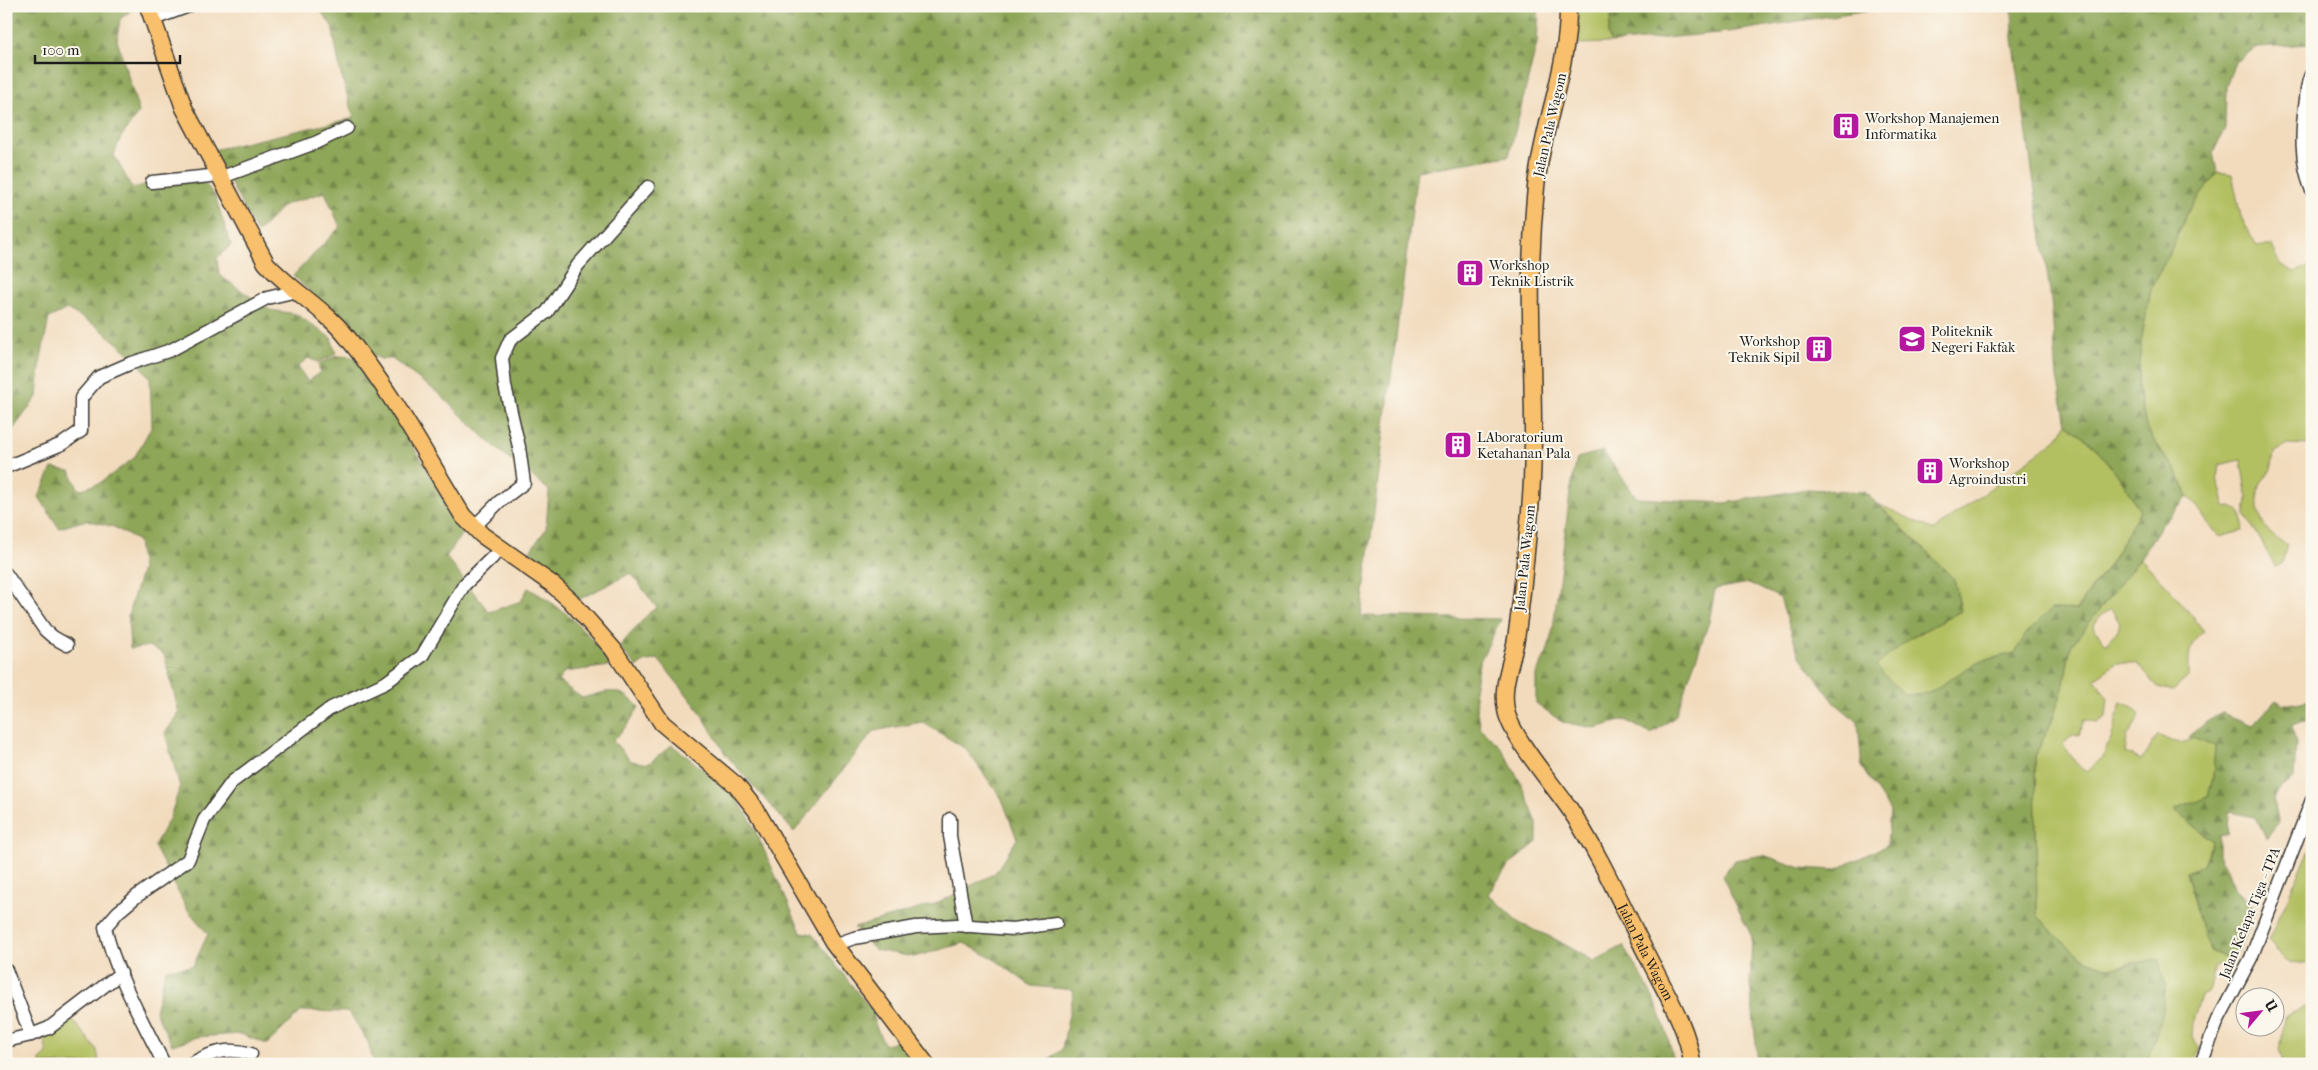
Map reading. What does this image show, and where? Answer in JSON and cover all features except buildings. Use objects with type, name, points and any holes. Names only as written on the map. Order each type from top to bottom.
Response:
[{"type":"main road","name":"Jalan Pala Wagom","points":[[1568,6],[1565,58],[1539,158],[1536,188],[1531,312],[1534,396],[1532,494],[1516,642],[1505,683],[1505,705],[1509,721],[1518,737],[1570,810],[1594,850],[1669,1000],[1686,1040],[1692,1064]]},
{"type":"main road","points":[[151,13],[184,108],[266,263],[279,277],[333,320],[360,353],[393,401],[463,516],[473,528],[552,584],[570,600],[613,649],[662,723],[742,790],[834,945],[926,1064]]},
{"type":"street","points":[[151,13],[189,6]]},
{"type":"street","points":[[2312,73],[2308,86],[2302,132],[2305,172],[2312,190]]},
{"type":"street","points":[[152,182],[221,176],[315,143],[348,128]]},
{"type":"street","points":[[473,528],[499,502],[524,483],[519,447],[505,386],[502,358],[510,340],[546,312],[578,264],[648,187]]},
{"type":"street","points":[[6,467],[62,444],[81,431],[81,398],[99,376],[171,350],[267,298],[297,291]]},
{"type":"street","points":[[164,1064],[140,1019],[108,941],[105,927],[131,902],[188,860],[204,820],[232,782],[331,708],[385,683],[422,656],[464,585],[501,549]]},
{"type":"street","points":[[6,574],[45,630],[52,637],[67,645]]},
{"type":"street","name":"Jalan Kelapa Tiga - TPA","points":[[2201,1064],[2218,1020],[2251,958],[2312,800]]},
{"type":"street","points":[[950,819],[950,836],[966,926]]},
{"type":"street","points":[[834,945],[854,938],[916,927],[966,926],[1013,929],[1056,923]]},
{"type":"street","points":[[6,970],[31,1035]]},
{"type":"street","points":[[6,1041],[31,1035],[54,1024],[121,973]]},
{"type":"street","points":[[191,1064],[208,1055],[228,1050],[251,1054]]},
{"type":"green space","points":[[6,6],[137,6],[120,19],[117,40],[139,112],[121,137],[114,155],[132,188],[196,172],[215,196],[231,245],[217,258],[219,275],[270,310],[296,314],[331,338],[336,354],[318,362],[308,358],[298,367],[308,382],[320,372],[318,364],[337,356],[353,357],[399,424],[465,529],[446,557],[489,612],[521,601],[528,588],[575,621],[594,642],[610,666],[564,672],[558,681],[582,698],[599,693],[613,692],[625,695],[639,707],[629,723],[613,741],[631,761],[648,764],[672,745],[731,791],[750,819],[801,932],[812,934],[874,1014],[875,1024],[884,1044],[891,1044],[898,1039],[917,1064],[374,1064],[368,1042],[349,1012],[302,1011],[267,1044],[240,1034],[197,1037],[172,1045],[155,1011],[166,969],[193,966],[208,934],[187,909],[154,846],[170,817],[180,787],[165,733],[179,713],[164,654],[149,646],[130,649],[128,615],[142,569],[138,541],[114,527],[87,520],[59,528],[39,497],[52,468],[70,471],[79,490],[100,483],[134,458],[152,426],[150,378],[135,358],[98,327],[67,309],[49,318],[41,358],[37,397],[6,439]]},
{"type":"green space","points":[[317,6],[1539,6],[1537,43],[1509,156],[1417,171],[1361,616],[1501,619],[1479,663],[1474,689],[1477,712],[1480,728],[1501,747],[1521,783],[1537,823],[1537,842],[1509,865],[1488,894],[1521,924],[1555,939],[1594,961],[1623,946],[1655,1002],[1666,1031],[1674,1064],[1043,1064],[1062,1049],[1074,990],[1031,986],[997,961],[964,943],[914,957],[875,950],[854,928],[938,903],[995,873],[1017,839],[1002,799],[966,749],[922,722],[874,731],[794,832],[726,755],[699,710],[658,659],[644,662],[637,667],[619,647],[650,612],[657,608],[631,573],[578,600],[530,551],[546,529],[549,490],[496,448],[438,393],[392,359],[381,359],[363,351],[331,310],[293,276],[340,227],[325,192],[284,205],[257,233],[213,150],[354,118],[340,71],[332,26]]},
{"type":"green space","points":[[1577,6],[1613,6],[1608,35],[1611,43],[1578,44]]},
{"type":"green space","points":[[1613,6],[1894,6],[1729,32],[1611,43],[1608,35]]},
{"type":"green space","points":[[2012,6],[2312,6],[2312,44],[2257,47],[2235,62],[2226,87],[2225,128],[2213,153],[2217,172],[2185,216],[2175,242],[2151,289],[2141,341],[2138,388],[2146,427],[2161,452],[2177,471],[2188,497],[2161,526],[2140,558],[2071,646],[2063,688],[2051,723],[2035,756],[2037,915],[2078,955],[2098,965],[2113,967],[2159,959],[2165,991],[2162,1016],[2146,1064],[1758,1064],[1750,983],[1752,937],[1722,876],[1735,860],[1763,855],[1801,868],[1835,870],[1887,845],[1890,811],[1862,768],[1858,722],[1835,703],[1799,655],[1780,598],[1749,583],[1715,589],[1709,622],[1675,717],[1651,734],[1625,720],[1595,728],[1562,722],[1536,703],[1536,674],[1547,653],[1553,629],[1570,493],[1577,458],[1603,451],[1637,498],[1725,503],[1807,489],[1865,492],[1954,579],[1961,611],[1910,638],[1876,666],[1905,695],[1929,693],[1977,662],[2015,653],[2026,634],[2051,609],[2077,610],[2112,560],[2140,511],[2122,480],[2091,443],[2066,424],[2057,377],[2051,300],[2013,39]]},
{"type":"green space","points":[[2217,172],[2232,174],[2241,217],[2257,246],[2272,246],[2281,265],[2294,272],[2312,266],[2312,445],[2287,444],[2274,452],[2273,463],[2260,485],[2258,494],[2259,512],[2266,528],[2278,540],[2287,544],[2282,564],[2275,567],[2245,515],[2247,499],[2241,460],[2219,465],[2217,478],[2225,506],[2234,508],[2242,517],[2242,531],[2219,537],[2188,497],[2177,471],[2161,452],[2146,427],[2138,388],[2141,341],[2151,289],[2175,242],[2185,216]]},
{"type":"green space","points":[[2066,424],[2091,443],[2122,480],[2140,511],[2112,560],[2076,610],[2051,609],[2026,634],[2015,653],[1977,662],[1929,694],[1905,695],[1875,666],[1910,638],[1961,611],[1954,579],[1878,504],[1934,530],[2057,439]]},
{"type":"green space","points":[[2140,558],[2172,591],[2204,631],[2194,641],[2190,651],[2189,676],[2173,691],[2158,687],[2136,663],[2117,663],[2094,679],[2108,698],[2106,717],[2098,722],[2085,720],[2079,735],[2073,735],[2063,744],[2076,763],[2086,772],[2103,756],[2112,736],[2121,702],[2133,707],[2140,715],[2127,737],[2125,753],[2142,760],[2158,735],[2176,742],[2184,742],[2194,738],[2215,746],[2213,778],[2208,797],[2174,810],[2212,841],[2204,865],[2186,872],[2210,951],[2233,961],[2230,967],[2215,965],[2209,992],[2201,996],[2193,1021],[2192,1037],[2200,1048],[2193,1064],[2146,1064],[2162,1016],[2135,962],[2108,967],[2087,960],[2069,947],[2037,915],[2035,756],[2051,723],[2063,688],[2071,646]],"holes":[[[2111,609],[2120,623],[2117,632],[2106,644],[2096,631],[2094,625],[2100,616]]]},
{"type":"green space","points":[[2276,700],[2284,705],[2312,700],[2312,719],[2292,725],[2296,744],[2294,779],[2280,788],[2273,800],[2279,822],[2266,838],[2255,817],[2229,812],[2228,834],[2219,836],[2219,858],[2226,868],[2235,890],[2257,909],[2233,961],[2211,951],[2200,922],[2186,872],[2204,865],[2212,841],[2174,810],[2208,797],[2213,778],[2215,746],[2189,737],[2203,724],[2222,713],[2253,725]]},
{"type":"green space","points":[[2312,845],[2312,964],[2288,962],[2268,941]]},
{"type":"green space","points":[[2312,1006],[2312,1064],[2283,1064],[2280,1051],[2282,1038],[2286,1038],[2286,1016]]},
{"type":"green space","points":[[71,1018],[97,1050],[99,1062],[96,1064],[40,1064],[40,1060],[47,1054],[44,1037]]},
{"type":"place","name":"Workshop Manajemen Informatika","points":[[1846,126]]},
{"type":"place","name":"Workshop Teknik Listrik","points":[[1470,273]]},
{"type":"place","name":"Politeknik Negeri Fakfak","points":[[1912,339]]},
{"type":"place","name":"Workshop Teknik Sipil","points":[[1819,349]]},
{"type":"place","name":"LAboratorium Ketahanan Pala","points":[[1458,445]]},
{"type":"place","name":"Workshop Agroindustri","points":[[1930,471]]}]
